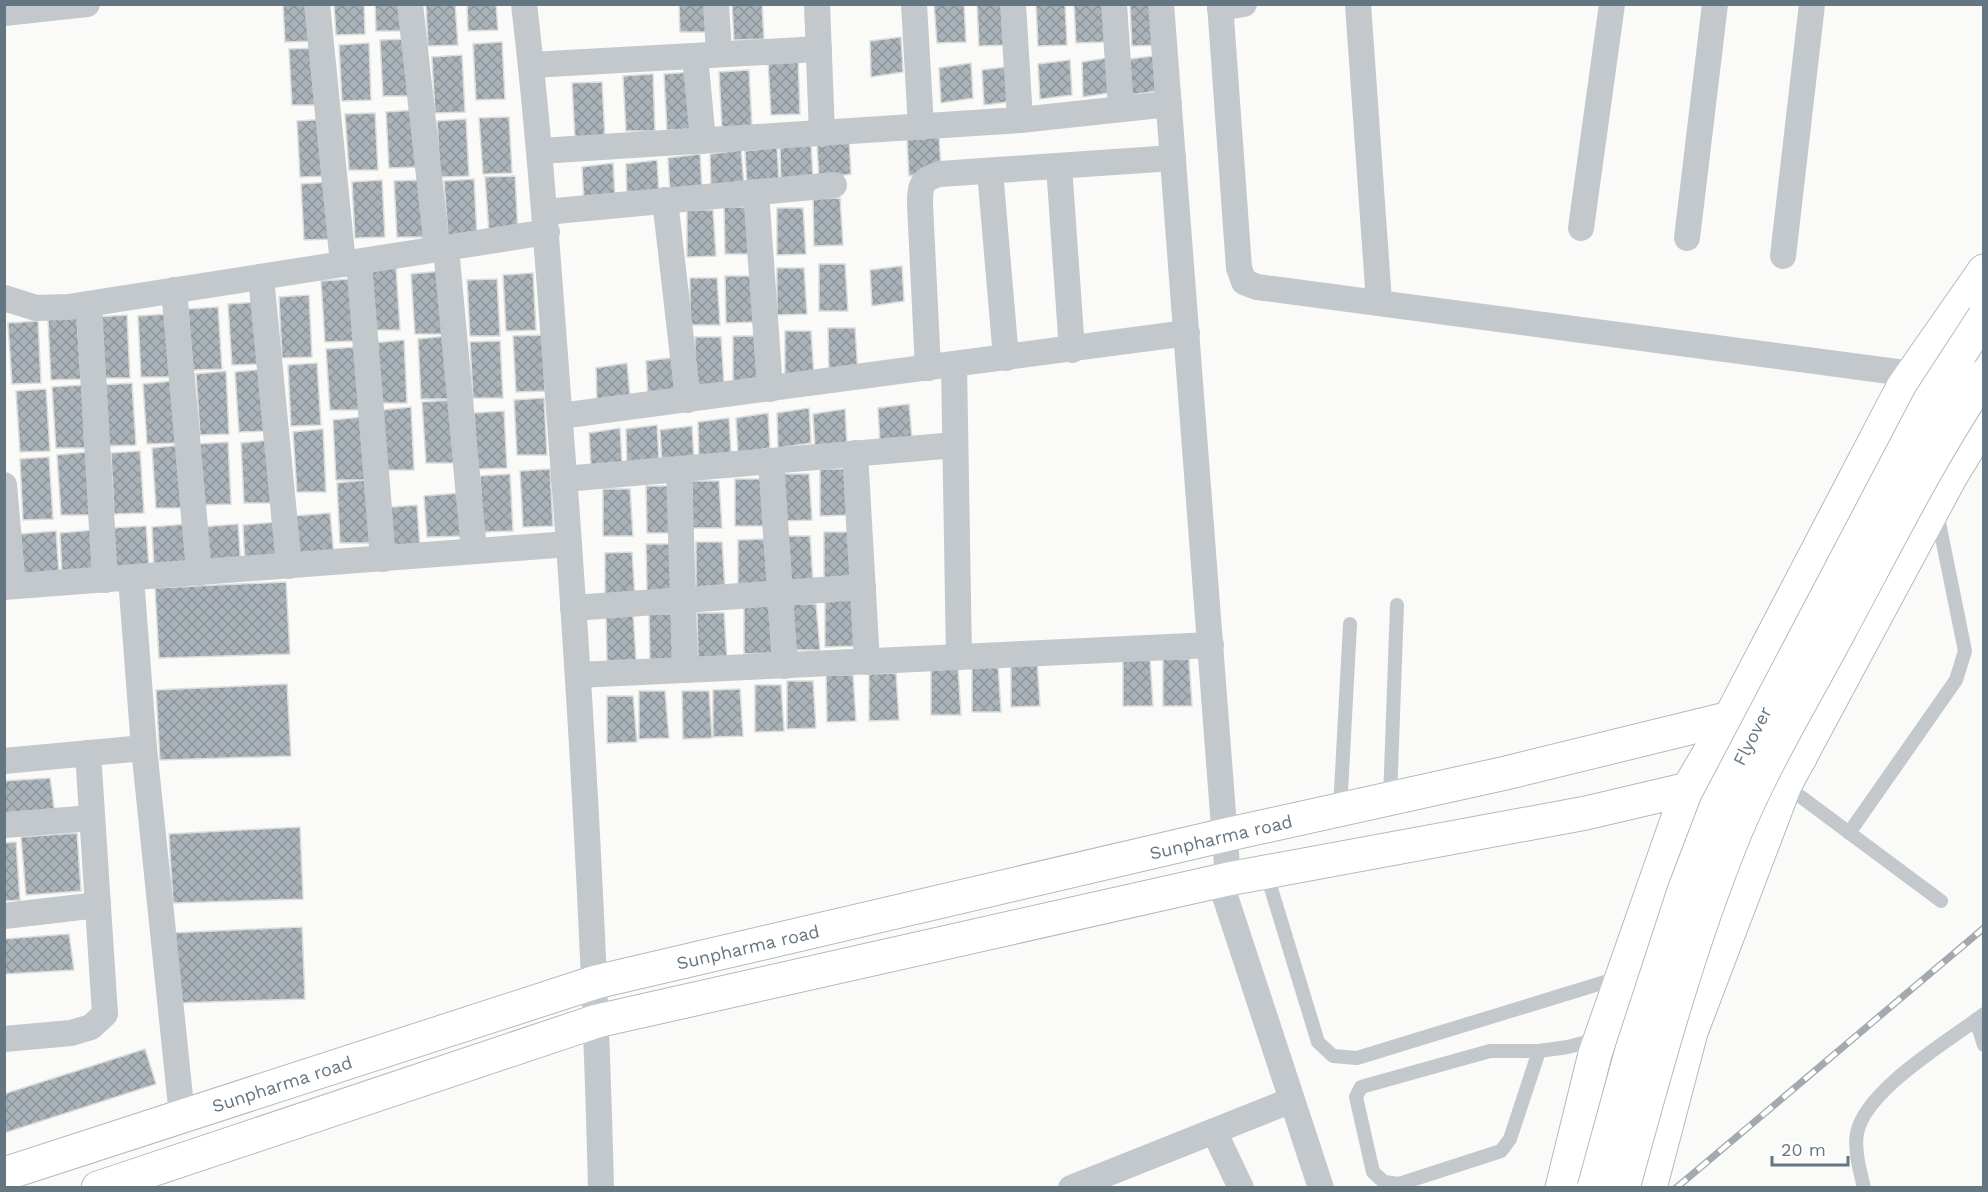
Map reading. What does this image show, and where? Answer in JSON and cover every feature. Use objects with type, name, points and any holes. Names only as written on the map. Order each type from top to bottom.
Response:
[{"type":"street","points":[[4,13],[87,4]]},
{"type":"street","points":[[317,4],[351,263],[383,559]]},
{"type":"street","points":[[410,4],[442,249],[474,551]]},
{"type":"street","points":[[524,4],[541,151],[578,675],[596,982],[601,1188]]},
{"type":"street","points":[[703,141],[707,55],[716,4]]},
{"type":"street","points":[[818,4],[822,134]]},
{"type":"street","points":[[914,4],[921,127]]},
{"type":"street","points":[[1013,4],[1020,120]]},
{"type":"street","points":[[1114,4],[1121,109]]},
{"type":"street","points":[[1161,4],[1225,835],[1224,880],[1321,1188]]},
{"type":"street","points":[[1358,4],[1379,302]]},
{"type":"street","points":[[1581,228],[1612,4]]},
{"type":"street","points":[[1687,238],[1715,4]]},
{"type":"street","points":[[1783,256],[1812,4]]},
{"type":"street","points":[[1228,6],[1239,268],[1244,282],[1257,286],[1912,374]]},
{"type":"street","points":[[531,65],[819,49]]},
{"type":"street","points":[[541,151],[1020,120],[1169,104]]},
{"type":"street","points":[[928,368],[920,185],[927,178],[940,174],[1173,158]]},
{"type":"street","points":[[1059,166],[1072,350]]},
{"type":"street","points":[[990,171],[1006,358]]},
{"type":"street","points":[[4,298],[36,308],[88,304],[442,249],[546,222],[665,200],[834,185]]},
{"type":"street","points":[[756,192],[770,389]]},
{"type":"street","points":[[665,200],[688,400]]},
{"type":"street","points":[[1562,1188],[1600,1039],[1689,789],[1730,718],[1912,374],[1983,271]]},
{"type":"street","points":[[261,277],[289,566]]},
{"type":"street","points":[[174,290],[199,573]]},
{"type":"street","points":[[88,304],[105,580]]},
{"type":"street","name":"Flyover","points":[[1594,1188],[1636,1038],[1684,891],[1716,807],[1930,400],[1983,316]]},
{"type":"street","points":[[560,416],[1072,350],[1186,333]]},
{"type":"street","points":[[954,365],[959,657]]},
{"type":"street","name":"Flyover","points":[[1623,1188],[1658,1059],[1709,900],[1736,831],[1771,759],[1931,462],[1983,376]]},
{"type":"street","points":[[1650,1188],[1691,1032],[1793,771],[1935,505],[1983,422]]},
{"type":"street","points":[[564,479],[955,445]]},
{"type":"street","points":[[855,453],[867,662]]},
{"type":"street","points":[[771,461],[784,666]]},
{"type":"street","points":[[679,469],[685,670]]},
{"type":"street","points":[[4,485],[9,587],[569,544]]},
{"type":"street","points":[[131,578],[144,748],[182,1116]]},
{"type":"street","points":[[573,608],[863,587]]},
{"type":"street","points":[[578,675],[1211,645]]},
{"type":"street","name":"Sunpharma road","points":[[4,1174],[596,982],[1225,835],[1506,773],[1730,718]]},
{"type":"street","points":[[4,761],[144,748]]},
{"type":"street","points":[[4,1039],[70,1033],[91,1027],[105,1014],[88,753]]},
{"type":"street","points":[[98,1188],[597,1022],[1224,880],[1586,813],[1689,789],[1793,771]]},
{"type":"street","points":[[4,825],[92,818]]},
{"type":"street","points":[[4,916],[98,905]]},
{"type":"street","points":[[1071,1188],[1292,1100]]},
{"type":"street","points":[[1214,1131],[1241,1188]]},
{"type":"lane","points":[[1849,833],[1956,680],[1962,666],[1965,651],[1935,505]]},
{"type":"lane","points":[[1390,799],[1397,605]]},
{"type":"lane","points":[[1340,810],[1350,624]]},
{"type":"lane","points":[[1793,771],[1849,833],[1941,901]]},
{"type":"lane","points":[[1266,872],[1318,1042],[1333,1056],[1357,1058],[1621,977]]},
{"type":"lane","points":[[1980,1017],[1983,1045]]},
{"type":"lane","points":[[1864,1188],[1858,1164],[1857,1133],[1869,1108],[1885,1089],[1980,1017]]},
{"type":"lane","points":[[1539,1051],[1510,1139],[1501,1151],[1399,1184],[1384,1182],[1373,1172],[1356,1098],[1360,1087],[1490,1051],[1539,1051],[1600,1039]]},
{"type":"building","points":[[283,4],[312,4],[314,41],[285,42]]},
{"type":"building","points":[[334,4],[364,4],[365,34],[336,35]]},
{"type":"building","points":[[375,4],[404,4],[405,31],[376,31]]},
{"type":"building","points":[[426,4],[455,4],[458,45],[428,46]]},
{"type":"building","points":[[467,4],[496,4],[498,30],[468,31]]},
{"type":"building","points":[[679,4],[708,4],[709,32],[680,32]]},
{"type":"building","points":[[732,4],[762,4],[764,39],[734,40]]},
{"type":"building","points":[[934,4],[964,4],[966,42],[937,43]]},
{"type":"building","points":[[977,4],[1007,4],[1009,45],[979,46]]},
{"type":"building","points":[[1036,4],[1065,4],[1067,45],[1038,46]]},
{"type":"building","points":[[1074,4],[1104,4],[1106,42],[1076,43]]},
{"type":"building","points":[[1130,4],[1159,4],[1161,45],[1132,46]]},
{"type":"building","points":[[901,37],[903,72],[871,77],[870,41]]},
{"type":"building","points":[[410,39],[412,96],[383,96],[380,40]]},
{"type":"building","points":[[502,42],[505,99],[476,100],[473,44]]},
{"type":"building","points":[[369,43],[371,100],[342,101],[339,45]]},
{"type":"building","points":[[319,48],[322,105],[292,105],[289,49]]},
{"type":"building","points":[[462,55],[465,112],[435,113],[432,57]]},
{"type":"building","points":[[1161,55],[1163,90],[1131,95],[1130,59]]},
{"type":"building","points":[[798,57],[800,114],[771,115],[768,59]]},
{"type":"building","points":[[1113,57],[1115,92],[1083,97],[1082,62]]},
{"type":"building","points":[[1070,60],[1072,95],[1040,99],[1038,64]]},
{"type":"building","points":[[971,63],[973,98],[941,103],[939,68]]},
{"type":"building","points":[[1014,66],[1016,101],[984,105],[982,70]]},
{"type":"building","points":[[749,70],[752,128],[722,128],[719,72]]},
{"type":"building","points":[[693,72],[696,129],[667,130],[664,74]]},
{"type":"building","points":[[653,74],[655,131],[626,131],[623,76]]},
{"type":"building","points":[[602,82],[605,139],[575,139],[572,83]]},
{"type":"building","points":[[416,110],[419,167],[389,168],[386,112]]},
{"type":"building","points":[[375,113],[378,170],[349,170],[345,114]]},
{"type":"building","points":[[509,117],[512,173],[483,174],[479,118]]},
{"type":"building","points":[[327,119],[330,176],[300,177],[297,121]]},
{"type":"building","points":[[466,119],[469,176],[440,177],[437,121]]},
{"type":"building","points":[[939,136],[941,170],[909,176],[907,140]]},
{"type":"building","points":[[849,139],[851,174],[819,179],[817,144]]},
{"type":"building","points":[[811,144],[813,178],[781,184],[780,148]]},
{"type":"building","points":[[777,147],[779,181],[747,186],[745,151]]},
{"type":"building","points":[[741,150],[744,185],[711,190],[710,154]]},
{"type":"building","points":[[700,154],[702,189],[670,194],[668,158]]},
{"type":"building","points":[[657,160],[659,194],[627,200],[626,164]]},
{"type":"building","points":[[613,163],[615,197],[584,203],[582,167]]},
{"type":"building","points":[[515,176],[518,233],[489,233],[485,177]]},
{"type":"building","points":[[474,179],[477,236],[448,237],[444,181]]},
{"type":"building","points":[[382,180],[385,237],[355,238],[352,182]]},
{"type":"building","points":[[424,180],[427,237],[397,237],[394,181]]},
{"type":"building","points":[[330,182],[333,239],[304,240],[301,184]]},
{"type":"building","points":[[840,198],[843,245],[814,246],[813,199]]},
{"type":"building","points":[[724,207],[751,207],[754,254],[725,254]]},
{"type":"building","points":[[777,208],[803,208],[806,254],[777,255]]},
{"type":"building","points":[[687,210],[713,210],[716,256],[687,257]]},
{"type":"building","points":[[819,264],[845,264],[848,311],[819,311]]},
{"type":"building","points":[[902,266],[904,301],[872,306],[870,270]]},
{"type":"building","points":[[396,267],[400,330],[370,330],[367,269]]},
{"type":"building","points":[[777,268],[804,268],[807,314],[777,315]]},
{"type":"building","points":[[441,271],[444,334],[415,334],[411,274]]},
{"type":"building","points":[[533,273],[536,330],[506,331],[503,275]]},
{"type":"building","points":[[725,276],[752,276],[755,322],[726,323]]},
{"type":"building","points":[[690,278],[717,278],[720,325],[690,325]]},
{"type":"building","points":[[351,279],[354,341],[325,342],[321,281]]},
{"type":"building","points":[[497,279],[500,336],[470,336],[467,280]]},
{"type":"building","points":[[309,295],[312,357],[282,358],[279,297]]},
{"type":"building","points":[[258,302],[261,364],[232,365],[228,304]]},
{"type":"building","points":[[218,307],[222,369],[192,370],[188,309]]},
{"type":"building","points":[[167,314],[171,377],[141,377],[138,316]]},
{"type":"building","points":[[127,315],[130,378],[101,378],[97,317]]},
{"type":"building","points":[[77,317],[81,379],[51,380],[48,319]]},
{"type":"building","points":[[38,321],[41,383],[12,384],[8,323]]},
{"type":"building","points":[[828,328],[855,328],[858,374],[829,375]]},
{"type":"building","points":[[785,331],[811,331],[814,377],[785,378]]},
{"type":"building","points":[[543,335],[545,391],[516,392],[513,336]]},
{"type":"building","points":[[447,336],[451,399],[421,399],[418,339]]},
{"type":"building","points":[[733,336],[759,336],[762,383],[733,384]]},
{"type":"building","points":[[695,337],[721,337],[724,384],[695,385]]},
{"type":"building","points":[[404,340],[407,403],[378,403],[374,343]]},
{"type":"building","points":[[500,341],[503,398],[473,398],[470,342]]},
{"type":"building","points":[[356,347],[360,410],[330,410],[326,349]]},
{"type":"building","points":[[678,357],[680,392],[648,397],[646,361]]},
{"type":"building","points":[[317,363],[321,425],[291,426],[288,365]]},
{"type":"building","points":[[627,363],[630,398],[597,403],[596,368]]},
{"type":"building","points":[[265,369],[268,431],[239,432],[235,372]]},
{"type":"building","points":[[226,371],[229,434],[200,435],[196,374]]},
{"type":"building","points":[[173,381],[176,443],[147,444],[143,384]]},
{"type":"building","points":[[132,383],[136,445],[106,446],[103,385]]},
{"type":"building","points":[[82,385],[85,448],[56,448],[52,387]]},
{"type":"building","points":[[46,389],[50,451],[20,452],[16,391]]},
{"type":"building","points":[[544,398],[547,455],[517,455],[514,400]]},
{"type":"building","points":[[452,400],[455,463],[426,463],[422,402]]},
{"type":"building","points":[[909,404],[912,439],[880,444],[878,408]]},
{"type":"building","points":[[411,407],[414,470],[385,470],[382,410]]},
{"type":"building","points":[[809,408],[811,443],[778,448],[777,413]]},
{"type":"building","points":[[845,409],[847,444],[815,449],[813,414]]},
{"type":"building","points":[[504,411],[507,468],[477,469],[474,413]]},
{"type":"building","points":[[768,413],[770,448],[738,453],[736,418]]},
{"type":"building","points":[[362,417],[365,480],[336,480],[333,420]]},
{"type":"building","points":[[729,418],[731,453],[699,458],[698,422]]},
{"type":"building","points":[[657,425],[659,460],[627,465],[626,429]]},
{"type":"building","points":[[692,426],[694,461],[662,465],[660,430]]},
{"type":"building","points":[[620,428],[622,463],[591,468],[589,433]]},
{"type":"building","points":[[323,429],[326,492],[297,492],[293,432]]},
{"type":"building","points":[[270,440],[274,503],[244,503],[241,443]]},
{"type":"building","points":[[228,442],[231,504],[202,505],[198,444]]},
{"type":"building","points":[[182,445],[185,508],[156,508],[152,448]]},
{"type":"building","points":[[140,451],[144,513],[114,514],[111,453]]},
{"type":"building","points":[[87,452],[90,515],[61,515],[57,455]]},
{"type":"building","points":[[49,457],[53,519],[23,520],[20,459]]},
{"type":"building","points":[[550,469],[553,526],[523,527],[520,471]]},
{"type":"building","points":[[820,469],[847,469],[850,515],[820,516]]},
{"type":"building","points":[[510,474],[513,531],[483,532],[480,476]]},
{"type":"building","points":[[783,474],[809,474],[812,520],[783,521]]},
{"type":"building","points":[[735,479],[762,479],[765,526],[735,526]]},
{"type":"building","points":[[366,480],[370,543],[340,543],[337,483]]},
{"type":"building","points":[[692,481],[719,481],[722,528],[692,528]]},
{"type":"building","points":[[646,486],[673,486],[676,533],[647,533]]},
{"type":"building","points":[[603,489],[630,489],[633,536],[603,536]]},
{"type":"building","points":[[460,493],[463,536],[427,537],[424,496]]},
{"type":"building","points":[[417,505],[420,549],[384,550],[381,508]]},
{"type":"building","points":[[330,513],[334,556],[297,557],[295,516]]},
{"type":"building","points":[[278,522],[282,566],[245,567],[243,525]]},
{"type":"building","points":[[187,524],[191,568],[154,569],[152,527]]},
{"type":"building","points":[[238,524],[241,568],[205,569],[202,527]]},
{"type":"building","points":[[146,526],[149,569],[113,570],[110,528]]},
{"type":"building","points":[[95,530],[99,574],[62,575],[60,533]]},
{"type":"building","points":[[56,531],[59,575],[23,576],[20,534]]},
{"type":"building","points":[[824,532],[850,532],[853,579],[824,580]]},
{"type":"building","points":[[783,536],[810,536],[813,582],[784,583]]},
{"type":"building","points":[[764,539],[768,586],[738,587],[738,540]]},
{"type":"building","points":[[696,542],[722,542],[725,589],[696,589]]},
{"type":"building","points":[[646,544],[673,544],[676,591],[647,591]]},
{"type":"building","points":[[632,552],[635,599],[605,600],[605,553]]},
{"type":"building","points":[[286,582],[290,654],[159,658],[155,588]]},
{"type":"building","points":[[825,600],[852,600],[855,646],[825,647]]},
{"type":"building","points":[[790,604],[816,604],[820,650],[790,650]]},
{"type":"building","points":[[744,606],[770,606],[773,653],[744,654]]},
{"type":"building","points":[[606,613],[633,613],[636,660],[607,661]]},
{"type":"building","points":[[697,613],[724,613],[727,659],[698,660]]},
{"type":"building","points":[[649,614],[676,614],[679,661],[650,661]]},
{"type":"building","points":[[1123,659],[1150,659],[1153,706],[1123,706]]},
{"type":"building","points":[[1163,659],[1189,659],[1192,706],[1163,706]]},
{"type":"building","points":[[1011,660],[1037,660],[1040,706],[1011,707]]},
{"type":"building","points":[[972,665],[998,665],[1001,712],[972,712]]},
{"type":"building","points":[[931,668],[958,668],[961,715],[931,715]]},
{"type":"building","points":[[896,673],[899,720],[869,721],[869,674]]},
{"type":"building","points":[[826,675],[853,675],[856,721],[827,722]]},
{"type":"building","points":[[787,681],[813,681],[816,728],[787,729]]},
{"type":"building","points":[[287,684],[291,756],[160,760],[156,690]]},
{"type":"building","points":[[755,685],[781,685],[784,731],[755,732]]},
{"type":"building","points":[[740,689],[743,736],[713,737],[713,690]]},
{"type":"building","points":[[639,691],[665,691],[669,738],[639,739]]},
{"type":"building","points":[[682,691],[709,691],[712,738],[683,739]]},
{"type":"building","points":[[607,696],[633,696],[637,742],[607,743]]},
{"type":"building","points":[[50,778],[55,814],[4,817],[4,781]]},
{"type":"building","points":[[300,827],[303,899],[173,903],[169,834]]},
{"type":"building","points":[[77,833],[81,891],[26,895],[21,837]]},
{"type":"building","points":[[16,842],[20,900],[4,901],[4,843]]},
{"type":"building","points":[[302,927],[305,999],[175,1003],[170,933]]},
{"type":"building","points":[[69,934],[74,970],[5,974],[4,939]]},
{"type":"building","points":[[145,1049],[156,1084],[4,1133],[4,1094]]},
{"type":"railway","points":[[1676,1188],[1984,928]]}]
